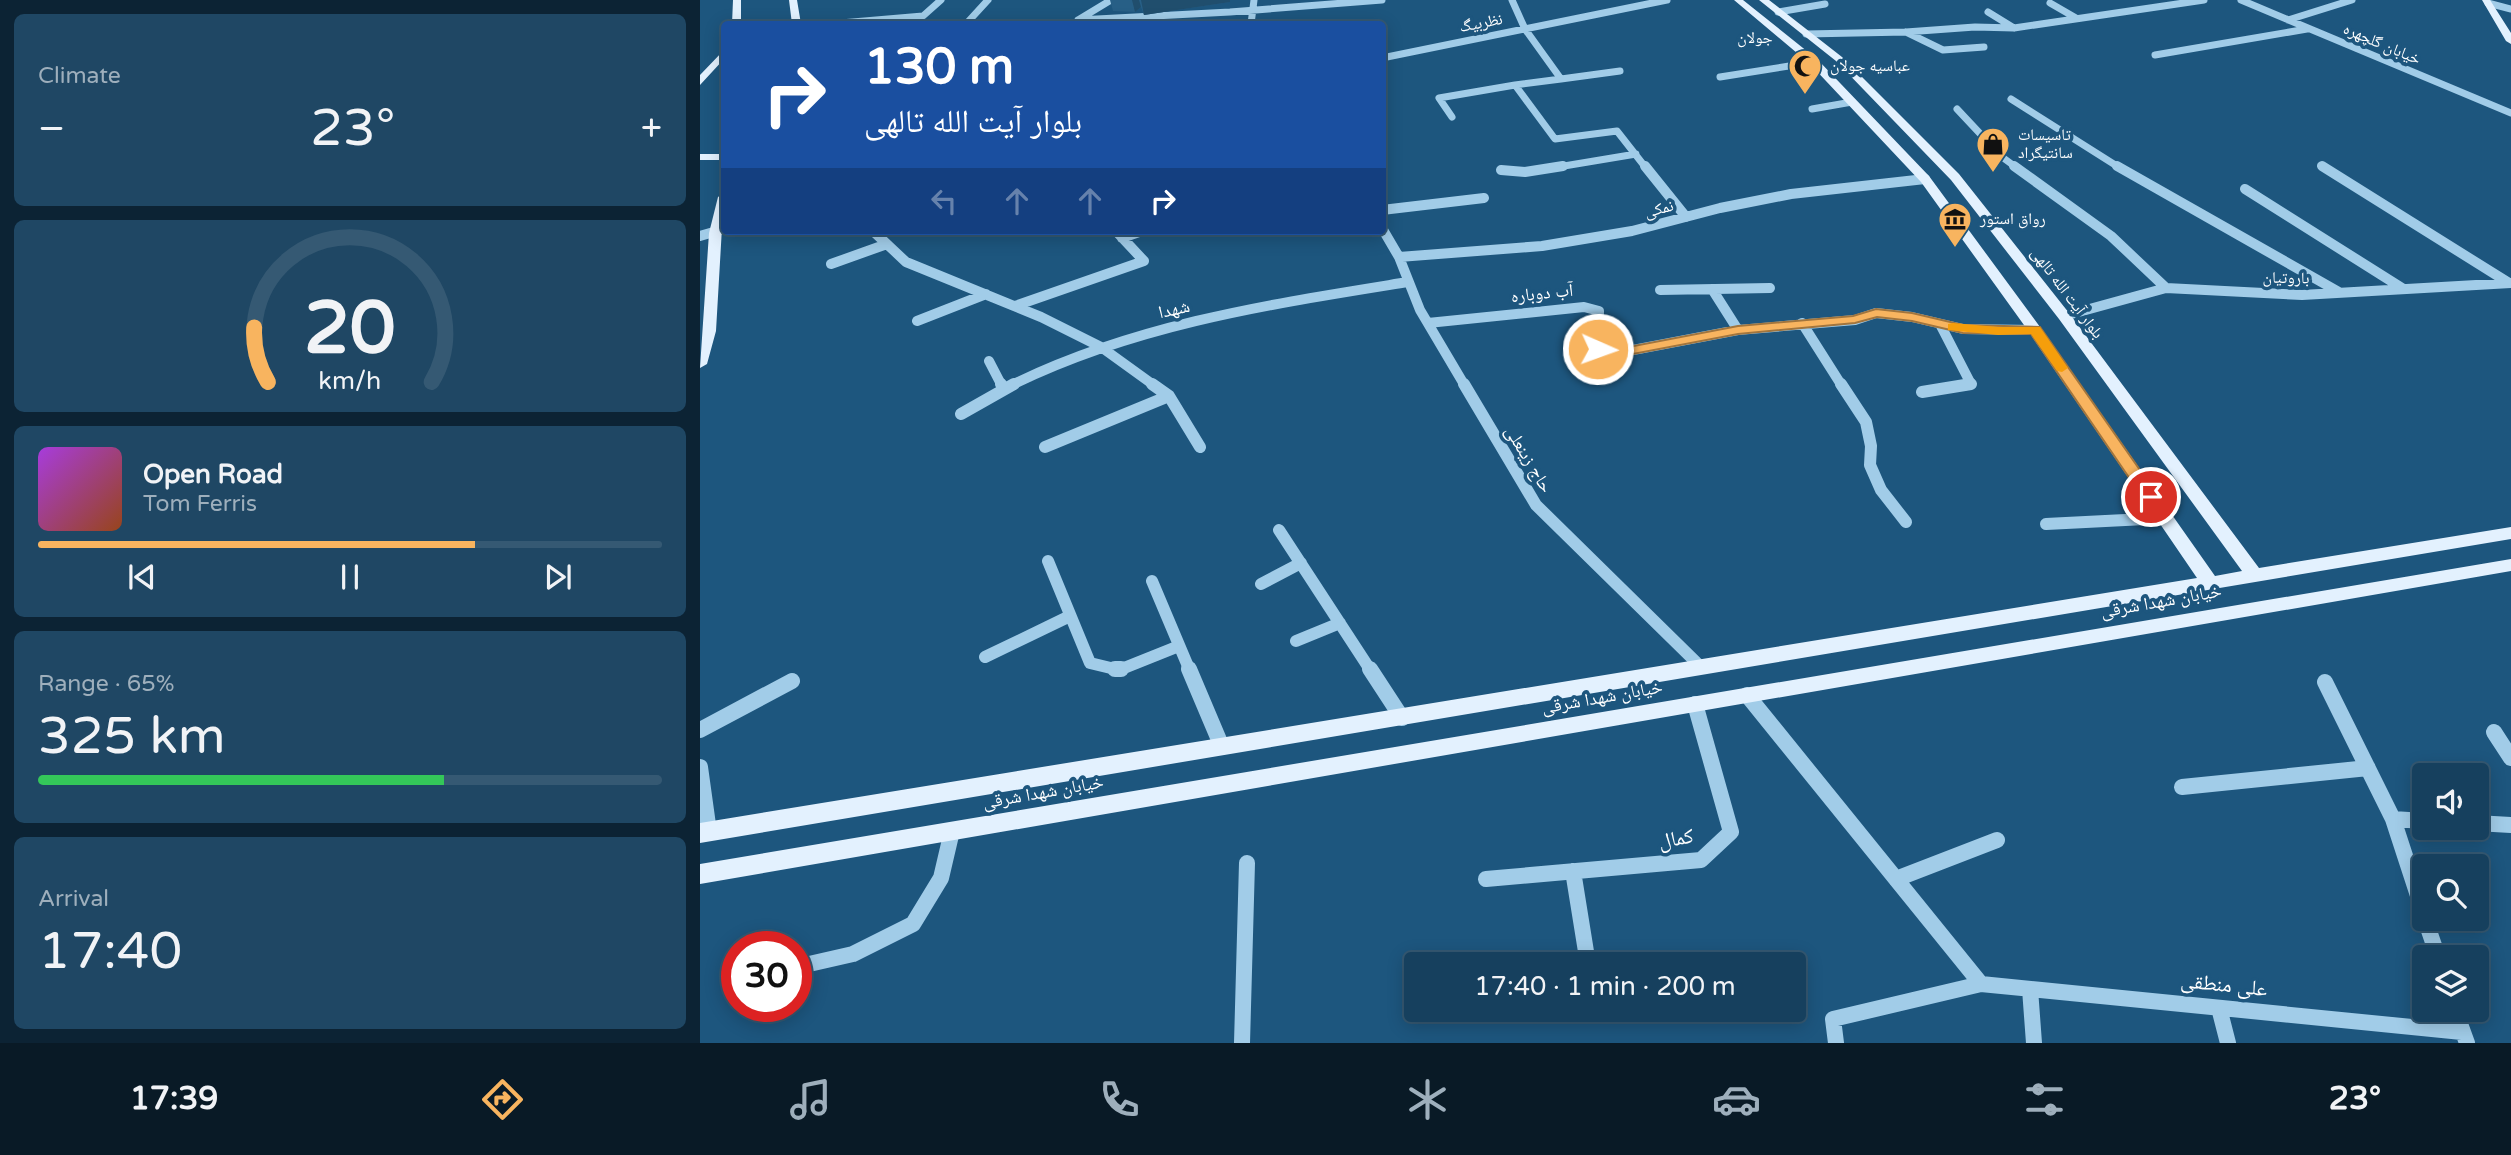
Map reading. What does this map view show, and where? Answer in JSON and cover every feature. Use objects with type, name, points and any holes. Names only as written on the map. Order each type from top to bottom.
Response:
[{"type":"main road","points":[[737,0],[737,21]]},
{"type":"main road","points":[[793,0],[796,21]]},
{"type":"main road","name":"بلوار آیت الله تالهی","points":[[1738,0],[1814,62],[1924,179],[2050,323],[2255,576]]},
{"type":"main road","name":"بلوار آیت الله تالهی","points":[[1763,0],[1839,59],[1955,177],[2050,323],[2165,518],[2210,583]]},
{"type":"main road","points":[[2487,1],[2511,41]]},
{"type":"main road","points":[[700,82],[721,56]]},
{"type":"main road","points":[[1814,62],[1839,59]]},
{"type":"main road","points":[[700,157],[721,157]]},
{"type":"main road","points":[[700,364],[709,331],[720,231]]},
{"type":"main road","name":"خیابان شهدا شرقی","points":[[705,833],[2511,533]]},
{"type":"main road","name":"خیابان شهدا شرقی","points":[[700,874],[2511,565]]},
{"type":"street","points":[[864,21],[923,16],[941,0]]},
{"type":"street","points":[[970,21],[988,0]]},
{"type":"street","points":[[1077,21],[1111,0]]},
{"type":"street","points":[[1251,21],[1254,0]]},
{"type":"street","points":[[1092,21],[1252,9],[1276,10],[1382,0]]},
{"type":"street","points":[[1512,0],[1525,29],[1561,79]]},
{"type":"street","name":"نظربیگ","points":[[1386,57],[1667,0]]},
{"type":"street","points":[[1806,34],[2014,28],[2204,0]]},
{"type":"street","name":"خیابان گلچهره","points":[[2241,0],[2511,113]]},
{"type":"street","points":[[2288,20],[2352,0]]},
{"type":"street","points":[[2487,1],[2511,9]]},
{"type":"street","points":[[2050,3],[2076,19]]},
{"type":"street","points":[[1778,12],[1825,4]]},
{"type":"street","points":[[1988,12],[2014,28]]},
{"type":"street","points":[[2155,55],[2309,28]]},
{"type":"street","points":[[1906,32],[1936,50],[1946,52],[1984,47]]},
{"type":"street","points":[[1720,77],[1814,62]]},
{"type":"street","points":[[1452,117],[1439,98],[1620,71]]},
{"type":"street","points":[[1515,85],[1555,139],[1618,131],[1686,217]]},
{"type":"street","points":[[2011,99],[2156,190],[2339,292]]},
{"type":"street","points":[[1812,109],[1852,102]]},
{"type":"street","points":[[1957,109],[2002,157],[2111,236],[2166,288]]},
{"type":"street","points":[[1501,170],[1525,172],[1636,154]]},
{"type":"street","points":[[2322,166],[2510,283]]},
{"type":"street","name":"نمکی","points":[[1399,257],[1542,246],[1632,231],[1791,194],[1924,179]]},
{"type":"street","points":[[2245,189],[2402,288]]},
{"type":"street","points":[[1386,210],[1483,198]]},
{"type":"street","points":[[700,236],[720,231]]},
{"type":"street","points":[[877,235],[906,262],[1015,306],[1101,347],[1169,396],[1200,447]]},
{"type":"street","points":[[1015,306],[1144,261],[1120,235]]},
{"type":"street","name":"حاج زینعلی","points":[[1386,235],[1399,257],[1428,323],[1536,505],[1702,668]]},
{"type":"street","points":[[831,264],[887,244]]},
{"type":"street","name":"شهدا","points":[[961,414],[1003,387],[1101,347],[1145,333],[1233,313],[1408,282]]},
{"type":"street","name":"باروتیان","points":[[2050,323],[2166,288],[2302,295],[2510,283]]},
{"type":"street","points":[[1660,290],[1770,288]]},
{"type":"street","points":[[1712,289],[1738,330]]},
{"type":"street","points":[[917,321],[986,294]]},
{"type":"street","name":"آب دوباره","points":[[1428,323],[1584,307],[1599,311],[1598,349],[1612,354],[1738,330],[1855,320],[1876,313],[1912,317],[1941,326],[1998,331],[2050,323]]},
{"type":"street","points":[[1802,323],[1866,422],[1871,446],[1870,465],[1881,490],[1906,522]]},
{"type":"street","points":[[1922,392],[1971,384],[1941,326]]},
{"type":"street","points":[[989,361],[1003,387]]},
{"type":"street","points":[[1045,447],[1169,396]]},
{"type":"street","points":[[2046,524],[2165,518]]},
{"type":"street","points":[[1279,530],[1402,718]]},
{"type":"street","points":[[1048,561],[1090,663],[1119,670],[1179,646]]},
{"type":"street","points":[[1261,584],[1301,563]]},
{"type":"street","points":[[1152,581],[1222,747]]},
{"type":"street","points":[[985,657],[1070,616]]},
{"type":"street","points":[[1296,641],[1340,623]]},
{"type":"street","points":[[700,730],[792,681]]},
{"type":"street","points":[[2325,682],[2393,819],[2412,879]]},
{"type":"street","points":[[1747,695],[1981,984]]},
{"type":"street","name":"کمال","points":[[1486,879],[1701,860],[1731,832],[1695,704]]},
{"type":"street","points":[[2494,732],[2511,758]]},
{"type":"street","points":[[700,767],[705,833]]},
{"type":"street","points":[[2182,787],[2368,768]]},
{"type":"street","points":[[2393,819],[2412,820]]},
{"type":"street","points":[[2489,824],[2511,825]]},
{"type":"street","points":[[812,963],[853,954],[914,924],[942,878],[952,831]]},
{"type":"street","points":[[1896,879],[1997,840]]},
{"type":"street","points":[[1242,1043],[1247,863]]},
{"type":"street","points":[[1573,871],[1586,952]]},
{"type":"street","name":"علی منطقی","points":[[1836,1043],[1833,1018],[1981,984],[2219,1008],[2464,1037]]},
{"type":"street","points":[[2030,989],[2034,1043]]},
{"type":"street","points":[[2219,1008],[2228,1043]]},
{"type":"slow traffic","points":[[1953,327],[1998,331],[2035,330],[2062,368]]},
{"type":"place","name":"عباسیه جولان","points":[[1805,96]]},
{"type":"place","name":"تاسیسات سانتیگراد","points":[[1993,174]]},
{"type":"place","name":"رواق استور","points":[[1955,249]]},
{"type":"district","name":"جولان","points":[[1755,38]]},
{"type":"route","points":[[1598,349],[1612,354],[1775,324],[1855,320],[1876,313],[1912,317],[1941,326],[1963,329],[2035,330],[2151,497]]}]
